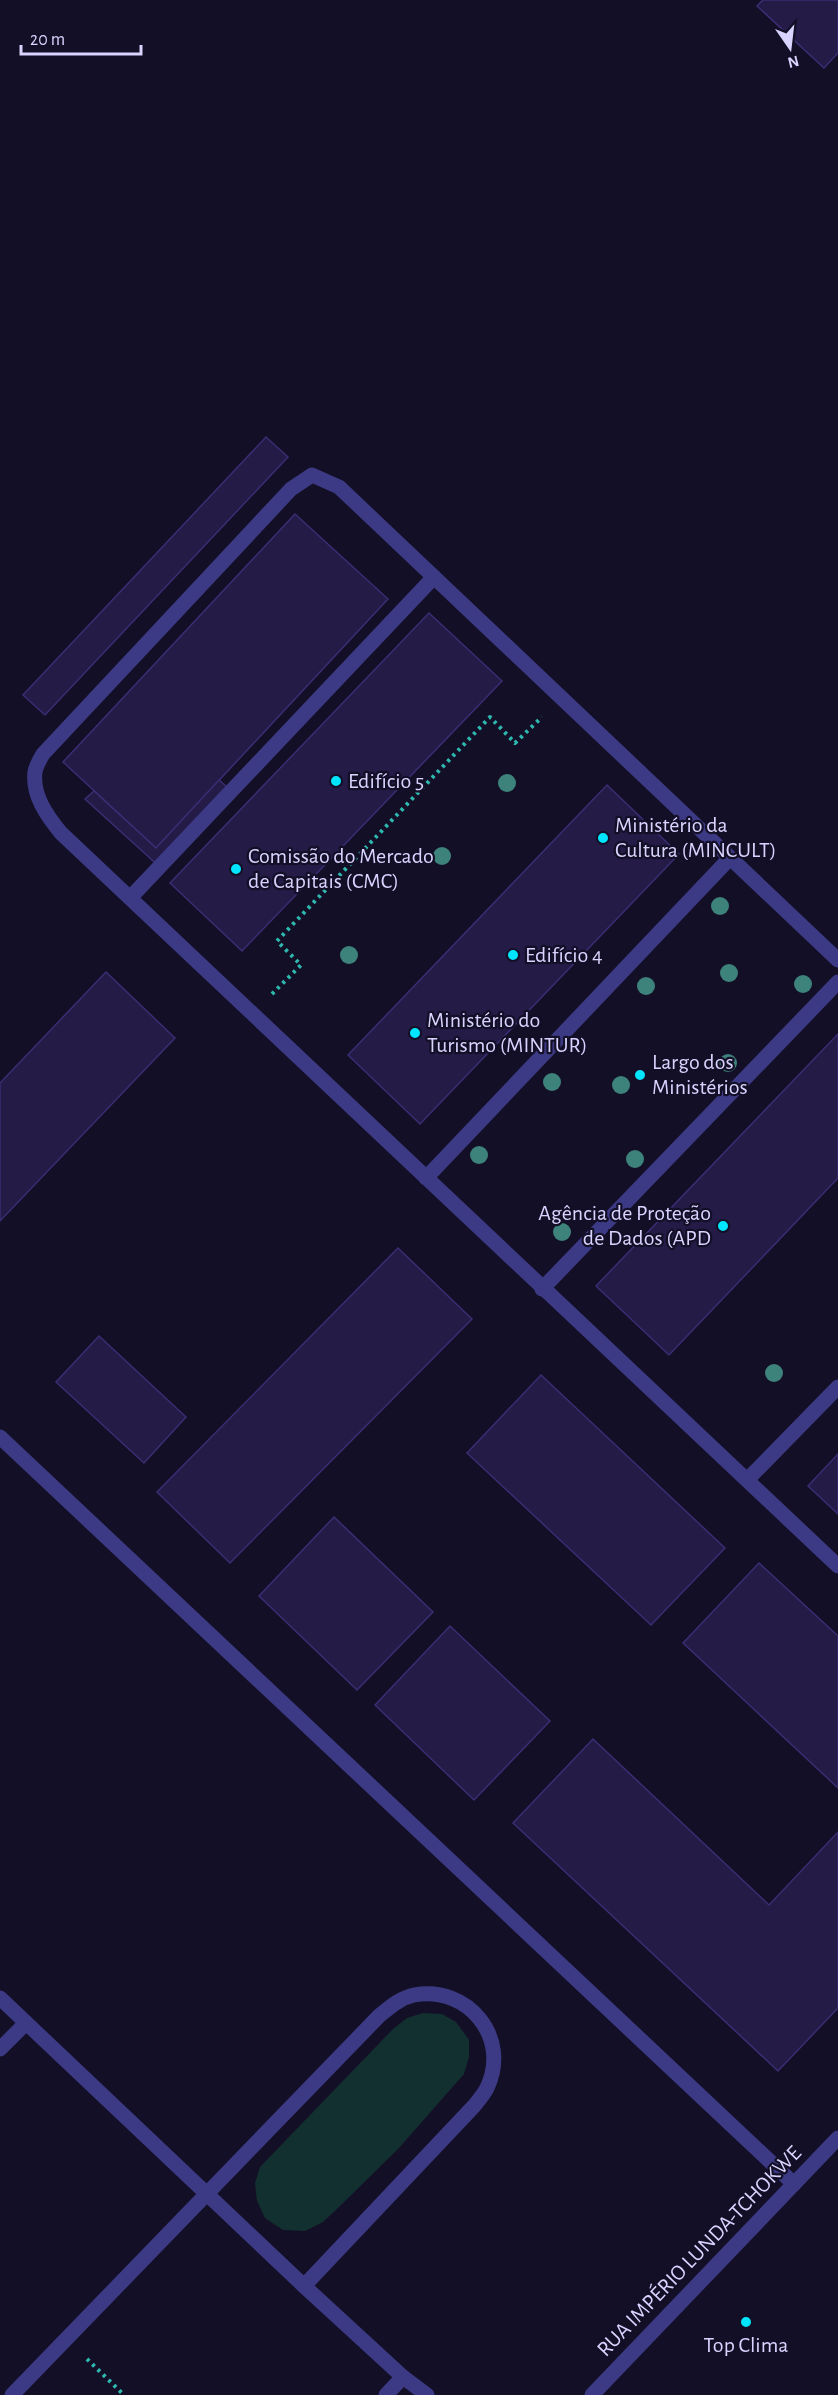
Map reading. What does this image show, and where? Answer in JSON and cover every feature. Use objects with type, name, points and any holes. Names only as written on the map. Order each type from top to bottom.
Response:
[{"type":"street","points":[[838,960],[339,487],[312,475],[291,489],[43,754],[35,771],[36,793],[48,817],[61,833],[838,1566]]},
{"type":"street","points":[[130,898],[434,577]]},
{"type":"street","points":[[426,1178],[730,858]]},
{"type":"street","points":[[542,1289],[838,982]]},
{"type":"street","points":[[747,1480],[838,1387]]},
{"type":"street","points":[[0,1437],[794,2184]]},
{"type":"street","points":[[12,2395],[379,2016],[395,2003],[413,1995],[434,1994],[453,1998],[471,2008],[486,2025],[494,2046],[494,2068],[487,2089],[474,2106],[304,2286]]},
{"type":"street","points":[[0,1998],[206,2195],[403,2377],[427,2395]]},
{"type":"street","points":[[0,2049],[26,2022]]},
{"type":"street","name":"RUA IMPÉRIO LUNDA-TCHOKWE","points":[[592,2395],[838,2138]]},
{"type":"street","points":[[386,2395],[403,2377]]},
{"type":"path","points":[[253,1014],[302,965],[277,941],[490,717],[515,743],[561,697]]},
{"type":"path","points":[[67,2339],[124,2395]]},
{"type":"green space","points":[[423,2013],[442,2014],[456,2022],[469,2040],[469,2057],[464,2074],[398,2149],[323,2222],[305,2231],[283,2230],[265,2218],[257,2201],[255,2183],[260,2167],[393,2029],[407,2018]]},
{"type":"building","points":[[763,0],[838,0],[838,53],[824,68],[757,6]]},
{"type":"building","points":[[266,437],[288,457],[45,715],[23,695]]},
{"type":"building","points":[[295,514],[388,599],[156,848],[63,762]]},
{"type":"building","name":"Edifício 5","points":[[429,613],[502,681],[242,951],[170,883]]},
{"type":"building","points":[[219,780],[234,793],[163,870],[85,799],[94,791],[156,848]]},
{"type":"building","name":"Edifício 4","points":[[607,785],[679,854],[420,1124],[348,1055]]},
{"type":"building","points":[[106,972],[175,1038],[0,1221],[0,1083]]},
{"type":"building","points":[[838,1034],[838,1178],[669,1355],[596,1286]]},
{"type":"building","points":[[398,1248],[472,1319],[230,1563],[157,1492]]},
{"type":"building","points":[[99,1336],[186,1417],[144,1463],[56,1382]]},
{"type":"building","points":[[541,1375],[725,1548],[651,1625],[467,1453]]},
{"type":"building","points":[[838,1454],[838,1514],[808,1486]]},
{"type":"building","points":[[334,1517],[433,1612],[357,1690],[259,1596]]},
{"type":"building","points":[[759,1563],[838,1636],[838,1788],[683,1643]]},
{"type":"building","points":[[450,1626],[550,1721],[474,1800],[375,1705]]},
{"type":"building","points":[[593,1739],[769,1905],[838,1832],[838,2008],[778,2071],[513,1823]]},
{"type":"place","name":"Edifício 5","points":[[336,781]]},
{"type":"place","name":"Ministério da Cultura (MINCULT)","points":[[603,838]]},
{"type":"place","name":"Comissão do Mercado de Capitais (CMC)","points":[[236,869]]},
{"type":"place","name":"Edifício 4","points":[[513,955]]},
{"type":"place","name":"Ministério do Turismo (MINTUR)","points":[[415,1033]]},
{"type":"place","name":"Largo dos Ministérios","points":[[640,1075]]},
{"type":"place","name":"Agência de Proteção de Dados (APD","points":[[723,1226]]},
{"type":"place","name":"Top Clima","points":[[746,2322]]}]
